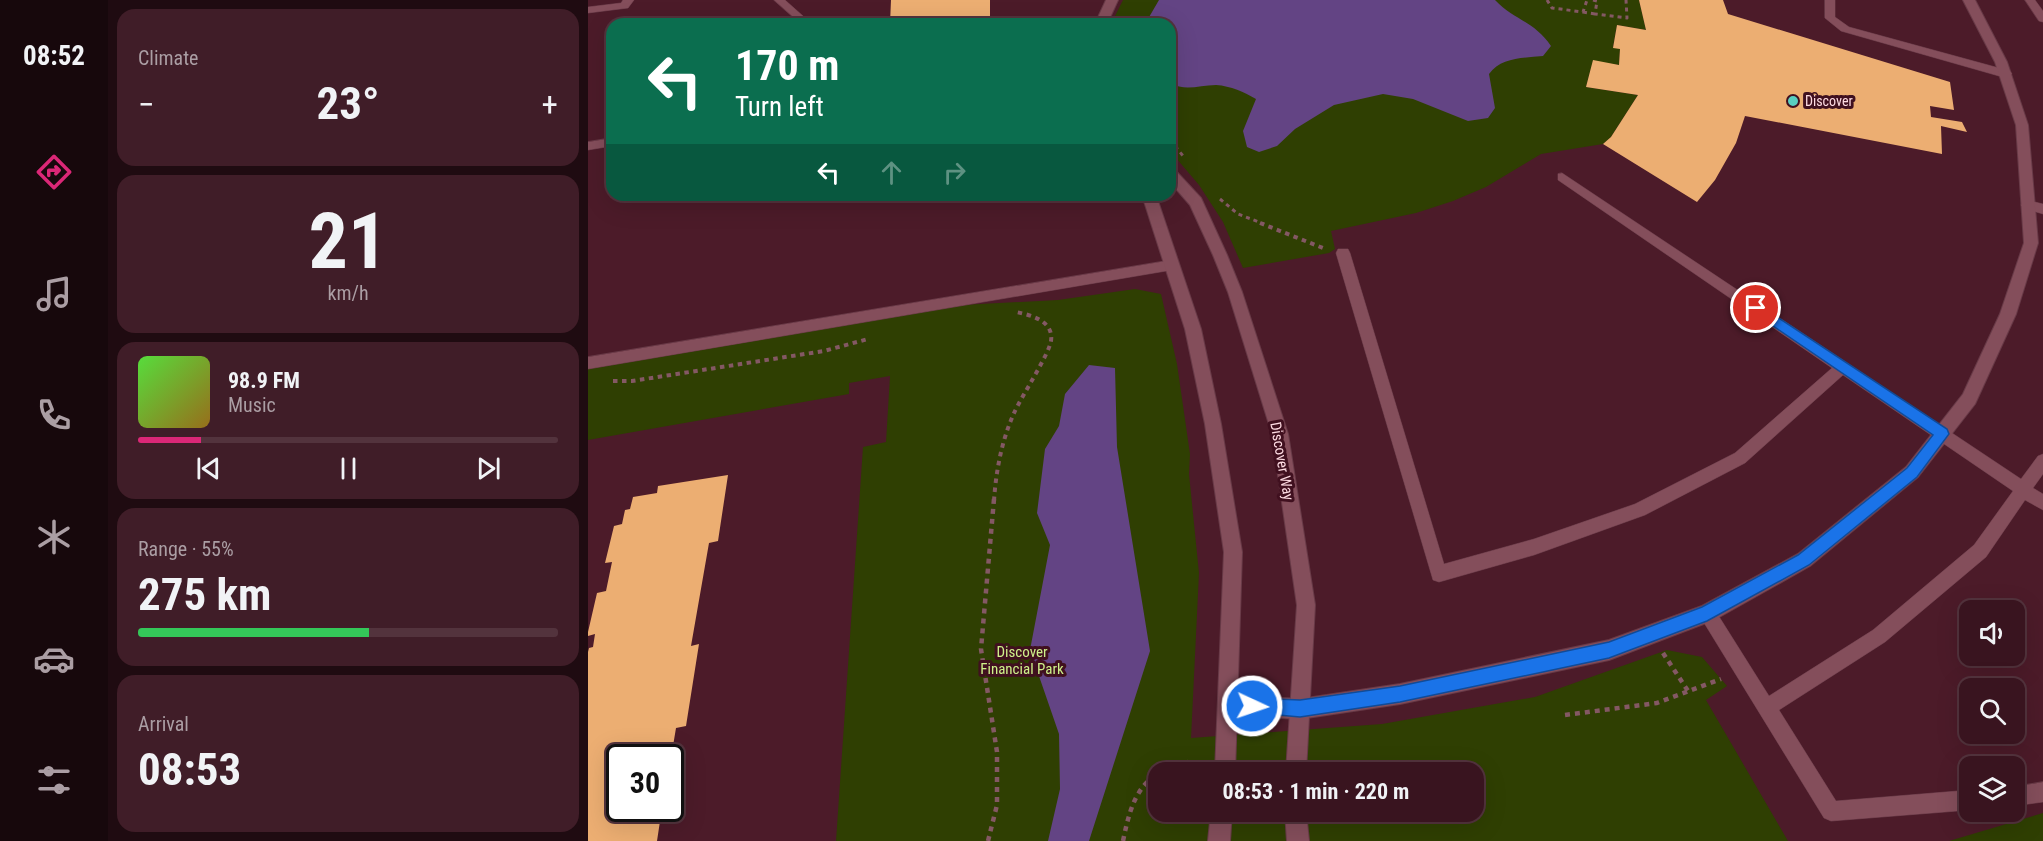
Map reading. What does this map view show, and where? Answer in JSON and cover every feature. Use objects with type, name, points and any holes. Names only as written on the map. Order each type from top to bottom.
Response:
[{"type":"street","points":[[1104,18],[1112,0]]},
{"type":"street","points":[[1228,705],[1300,709],[1400,694],[1609,650],[1707,613],[1804,560],[1912,472],[1969,399],[2008,314],[2031,243],[2035,207],[2022,125],[2006,74],[1969,0]]},
{"type":"street","name":"Discover Way","points":[[1176,180],[1196,202],[1221,255],[1280,434],[1306,605],[1297,762]]},
{"type":"street","points":[[1151,201],[1193,329],[1213,424],[1233,552],[1225,762]]},
{"type":"street","points":[[1219,841],[1221,822]]},
{"type":"street","points":[[1297,822],[1298,841]]},
{"type":"lane","points":[[588,10],[624,6],[629,0]]},
{"type":"lane","points":[[779,0],[800,18]]},
{"type":"lane","points":[[1830,0],[1830,18],[1845,29],[2006,74]]},
{"type":"lane","points":[[2030,0],[2043,19]]},
{"type":"lane","points":[[588,146],[606,143]]},
{"type":"lane","points":[[1562,177],[2043,503]]},
{"type":"lane","points":[[1338,252],[1439,574],[1534,547],[1640,510],[1740,458],[1843,367]]},
{"type":"lane","points":[[588,363],[1173,265]]},
{"type":"lane","points":[[1766,708],[1879,636],[1980,551],[2025,491],[2043,461]]},
{"type":"lane","points":[[1707,613],[1830,811],[1959,801]]},
{"type":"lane","points":[[2025,795],[2043,792]]},
{"type":"path","points":[[1547,0],[1552,8],[1627,18],[1626,0]]},
{"type":"path","points":[[1583,12],[1587,0]]},
{"type":"path","points":[[1593,0],[1597,1],[1595,14]]},
{"type":"path","points":[[1176,147],[1185,158]]},
{"type":"path","points":[[1215,194],[1238,214],[1338,252]]},
{"type":"path","points":[[988,841],[997,805],[997,752],[981,649],[994,484],[1003,443],[1014,413],[1051,342],[1050,329],[1040,318],[1007,312]]},
{"type":"path","points":[[609,380],[632,381],[824,351],[878,336]]},
{"type":"path","points":[[1663,652],[1688,691]]},
{"type":"path","points":[[1565,715],[1657,703],[1721,679]]},
{"type":"path","points":[[1123,841],[1128,814],[1139,791],[1148,780]]},
{"type":"green space","points":[[1123,0],[1639,0],[1646,30],[1617,25],[1613,47],[1620,49],[1619,65],[1593,61],[1586,87],[1638,95],[1611,137],[1603,144],[1541,154],[1486,187],[1453,201],[1416,213],[1331,231],[1335,249],[1329,253],[1243,268],[1223,222],[1199,185],[1176,158],[1176,18],[1114,18]]},
{"type":"green space","name":"Discover Financial Park","points":[[1135,289],[1161,294],[1177,364],[1190,454],[1189,474],[1199,573],[1191,738],[1382,724],[1535,697],[1667,650],[1702,657],[1727,686],[1706,700],[1788,841],[836,841],[863,447],[886,442],[890,376],[849,383],[849,394],[588,440],[588,368],[961,305],[1058,300]]},
{"type":"green space","points":[[2043,813],[2043,841],[1949,841],[2013,822],[2025,822],[2025,818]]},
{"type":"shaded area","points":[[1159,0],[1495,0],[1538,31],[1551,46],[1543,56],[1506,61],[1494,68],[1489,74],[1495,108],[1488,118],[1468,121],[1413,99],[1383,94],[1334,105],[1295,129],[1277,146],[1259,152],[1247,147],[1243,131],[1256,99],[1237,90],[1216,85],[1187,88],[1176,86],[1176,18],[1148,18]]},
{"type":"shaded area","points":[[1089,365],[1115,368],[1117,447],[1150,651],[1089,841],[1048,841],[1060,789],[1059,734],[1030,650],[1050,545],[1037,513],[1045,449],[1059,426],[1065,394]]},
{"type":"building","points":[[891,0],[990,0],[990,18],[890,18]]},
{"type":"building","name":"Discover","points":[[1639,0],[1723,0],[1728,14],[1950,82],[1954,110],[1930,106],[1931,117],[1962,122],[1967,132],[1941,126],[1942,154],[1745,116],[1736,143],[1715,180],[1697,202],[1603,144],[1611,137],[1638,95],[1586,87],[1593,60],[1619,65],[1620,49],[1613,48],[1617,25],[1646,30]]},
{"type":"building","points":[[728,475],[718,541],[709,543],[691,646],[699,644],[686,726],[676,728],[673,744],[606,744],[606,822],[660,822],[657,841],[588,841],[588,652],[589,648],[593,647],[595,634],[588,636],[588,632],[597,593],[606,591],[612,562],[605,563],[614,526],[622,524],[625,510],[630,509],[633,497],[657,493],[658,486]]},
{"type":"place","name":"Discover","points":[[1793,101]]},
{"type":"route","points":[[1252,706],[1300,709],[1400,694],[1609,650],[1707,613],[1804,560],[1912,472],[1942,434],[1756,308]]}]
